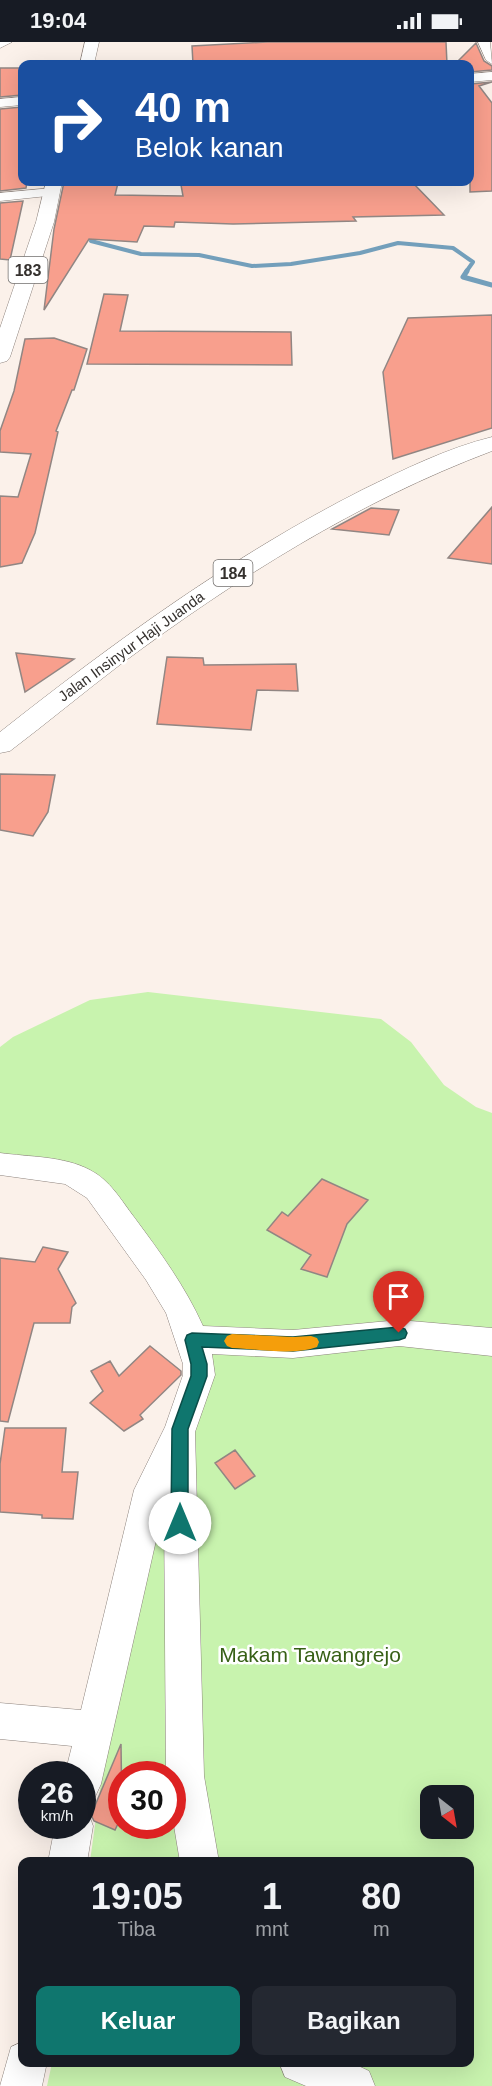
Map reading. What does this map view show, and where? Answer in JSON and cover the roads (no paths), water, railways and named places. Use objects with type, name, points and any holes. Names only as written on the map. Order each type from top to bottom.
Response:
[{"type":"main road","points":[[88,60],[92,42]]},
{"type":"main road","points":[[474,78],[492,76]]},
{"type":"main road","name":"183","points":[[0,357],[45,222],[53,187]]},
{"type":"main road","name":"Jalan Insinyur Haji Juanda","points":[[0,745],[114,658],[262,554],[318,520],[383,487],[492,443]]},
{"type":"street","points":[[0,44],[6,42]]},
{"type":"street","points":[[484,42],[492,60]]},
{"type":"street","points":[[0,103],[18,101]]},
{"type":"street","points":[[0,196],[53,187]]},
{"type":"street","points":[[0,1164],[66,1173],[90,1184],[107,1202],[157,1271],[179,1306],[199,1364],[199,1376],[180,1429],[151,1490],[87,1761]]},
{"type":"street","points":[[192,1340],[293,1344],[399,1333],[492,1342]]},
{"type":"street","points":[[180,1429],[185,1776],[199,1857]]},
{"type":"street","points":[[0,1721],[94,1730]]},
{"type":"street","points":[[68,1857],[71,1839]]},
{"type":"street","points":[[21,2086],[25,2067]]},
{"type":"street","points":[[311,2067],[354,2086]]},
{"type":"waterway","points":[[91,241],[141,254],[199,255],[252,266],[291,264],[360,253],[398,243],[453,248],[473,262],[466,272]]},
{"type":"waterway","points":[[467,271],[463,277],[492,285]]},
{"type":"park label","name":"Makam Tawangrejo","points":[[310,1654]]}]
